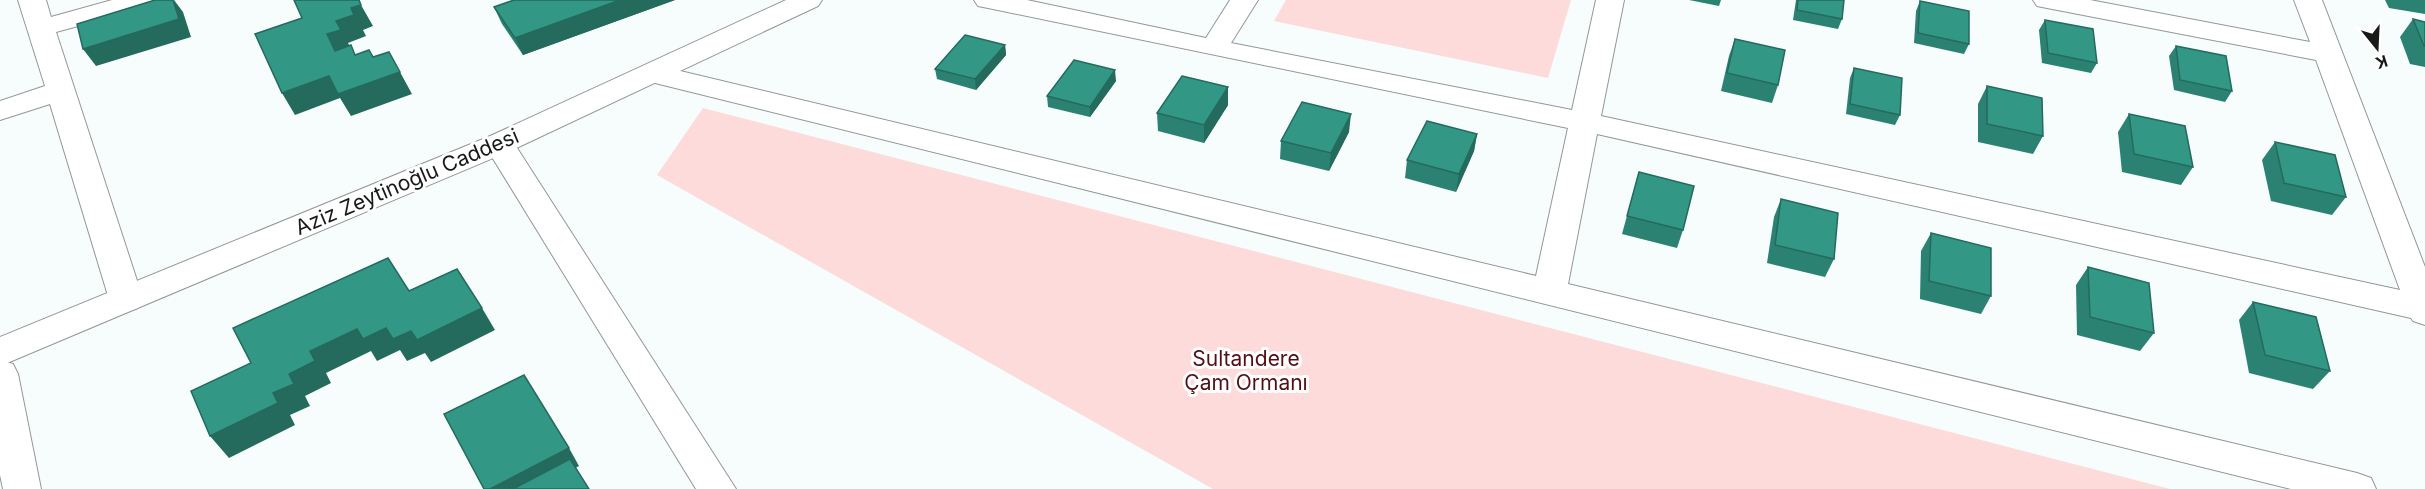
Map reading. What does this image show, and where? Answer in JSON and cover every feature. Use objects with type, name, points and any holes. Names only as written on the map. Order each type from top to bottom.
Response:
[{"type":"street","points":[[126,299],[36,14],[142,0]]},
{"type":"street","name":"Aziz Zeytinoğlu Caddesi","points":[[0,351],[499,144],[808,0]]},
{"type":"street","points":[[988,0],[1585,122],[2425,309]]},
{"type":"street","points":[[1214,48],[1244,0]]},
{"type":"street","points":[[1549,293],[1611,0]]},
{"type":"street","points":[[2047,0],[2328,54]]},
{"type":"street","points":[[2308,0],[2425,309]]},
{"type":"street","points":[[651,73],[2357,489]]},
{"type":"street","points":[[0,111],[60,91]]},
{"type":"street","points":[[499,144],[717,489]]},
{"type":"street","points":[[0,374],[22,489]]},
{"type":"green space","points":[[1286,0],[1571,0],[1548,78],[1274,21]]},
{"type":"green space","name":"Sultandere Çam Ormanı","points":[[703,108],[2170,489],[1213,489],[657,175]]},
{"type":"building","points":[[155,0],[173,0],[179,19],[83,49],[77,24]]},
{"type":"building","points":[[294,0],[359,0],[361,5],[351,8],[354,15],[336,21],[341,30],[327,34],[335,51],[351,45],[355,55],[369,50],[373,57],[389,52],[400,72],[338,94],[329,76],[282,93],[255,34],[302,18]]},
{"type":"building","points":[[514,0],[620,0],[515,38],[494,7]]},
{"type":"building","points":[[1798,0],[1844,0],[1842,19],[1797,10]]},
{"type":"building","points":[[1920,1],[1969,11],[1969,44],[1918,33]]},
{"type":"building","points":[[2413,19],[2425,22],[2425,46],[2424,46]]},
{"type":"building","points":[[2045,20],[2093,29],[2097,63],[2048,53]]},
{"type":"building","points":[[965,35],[1005,45],[975,79],[935,69]]},
{"type":"building","points":[[1735,39],[1785,50],[1778,85],[1727,73]]},
{"type":"building","points":[[2176,46],[2226,56],[2232,91],[2180,80]]},
{"type":"building","points":[[1074,60],[1115,70],[1090,107],[1047,96]]},
{"type":"building","points":[[1854,68],[1902,78],[1900,115],[1850,104]]},
{"type":"building","points":[[1182,76],[1228,87],[1204,125],[1157,113]]},
{"type":"building","points":[[1987,86],[2042,98],[2043,136],[1987,124]]},
{"type":"building","points":[[1302,102],[1351,114],[1331,153],[1281,141]]},
{"type":"building","points":[[2129,114],[2185,126],[2193,167],[2134,154]]},
{"type":"building","points":[[1427,121],[1477,134],[1459,174],[1407,160]]},
{"type":"building","points":[[2275,142],[2335,155],[2346,197],[2284,183]]},
{"type":"building","points":[[1639,172],[1694,186],[1683,230],[1627,216]]},
{"type":"building","points":[[1781,199],[1838,213],[1834,259],[1775,245]]},
{"type":"building","points":[[1931,233],[1991,248],[1991,296],[1929,281]]},
{"type":"building","points":[[388,258],[409,291],[457,269],[482,308],[417,340],[411,331],[393,339],[386,328],[363,339],[357,329],[310,351],[315,361],[289,374],[294,384],[273,393],[278,403],[210,436],[191,391],[251,363],[233,328]]},
{"type":"building","points":[[2088,267],[2149,283],[2154,333],[2090,317]]},
{"type":"building","points":[[2253,302],[2316,317],[2330,371],[2265,355]]},
{"type":"building","points":[[524,375],[569,448],[490,489],[484,489],[444,414]]},
{"type":"building","points":[[570,459],[589,489],[513,489]]}]
